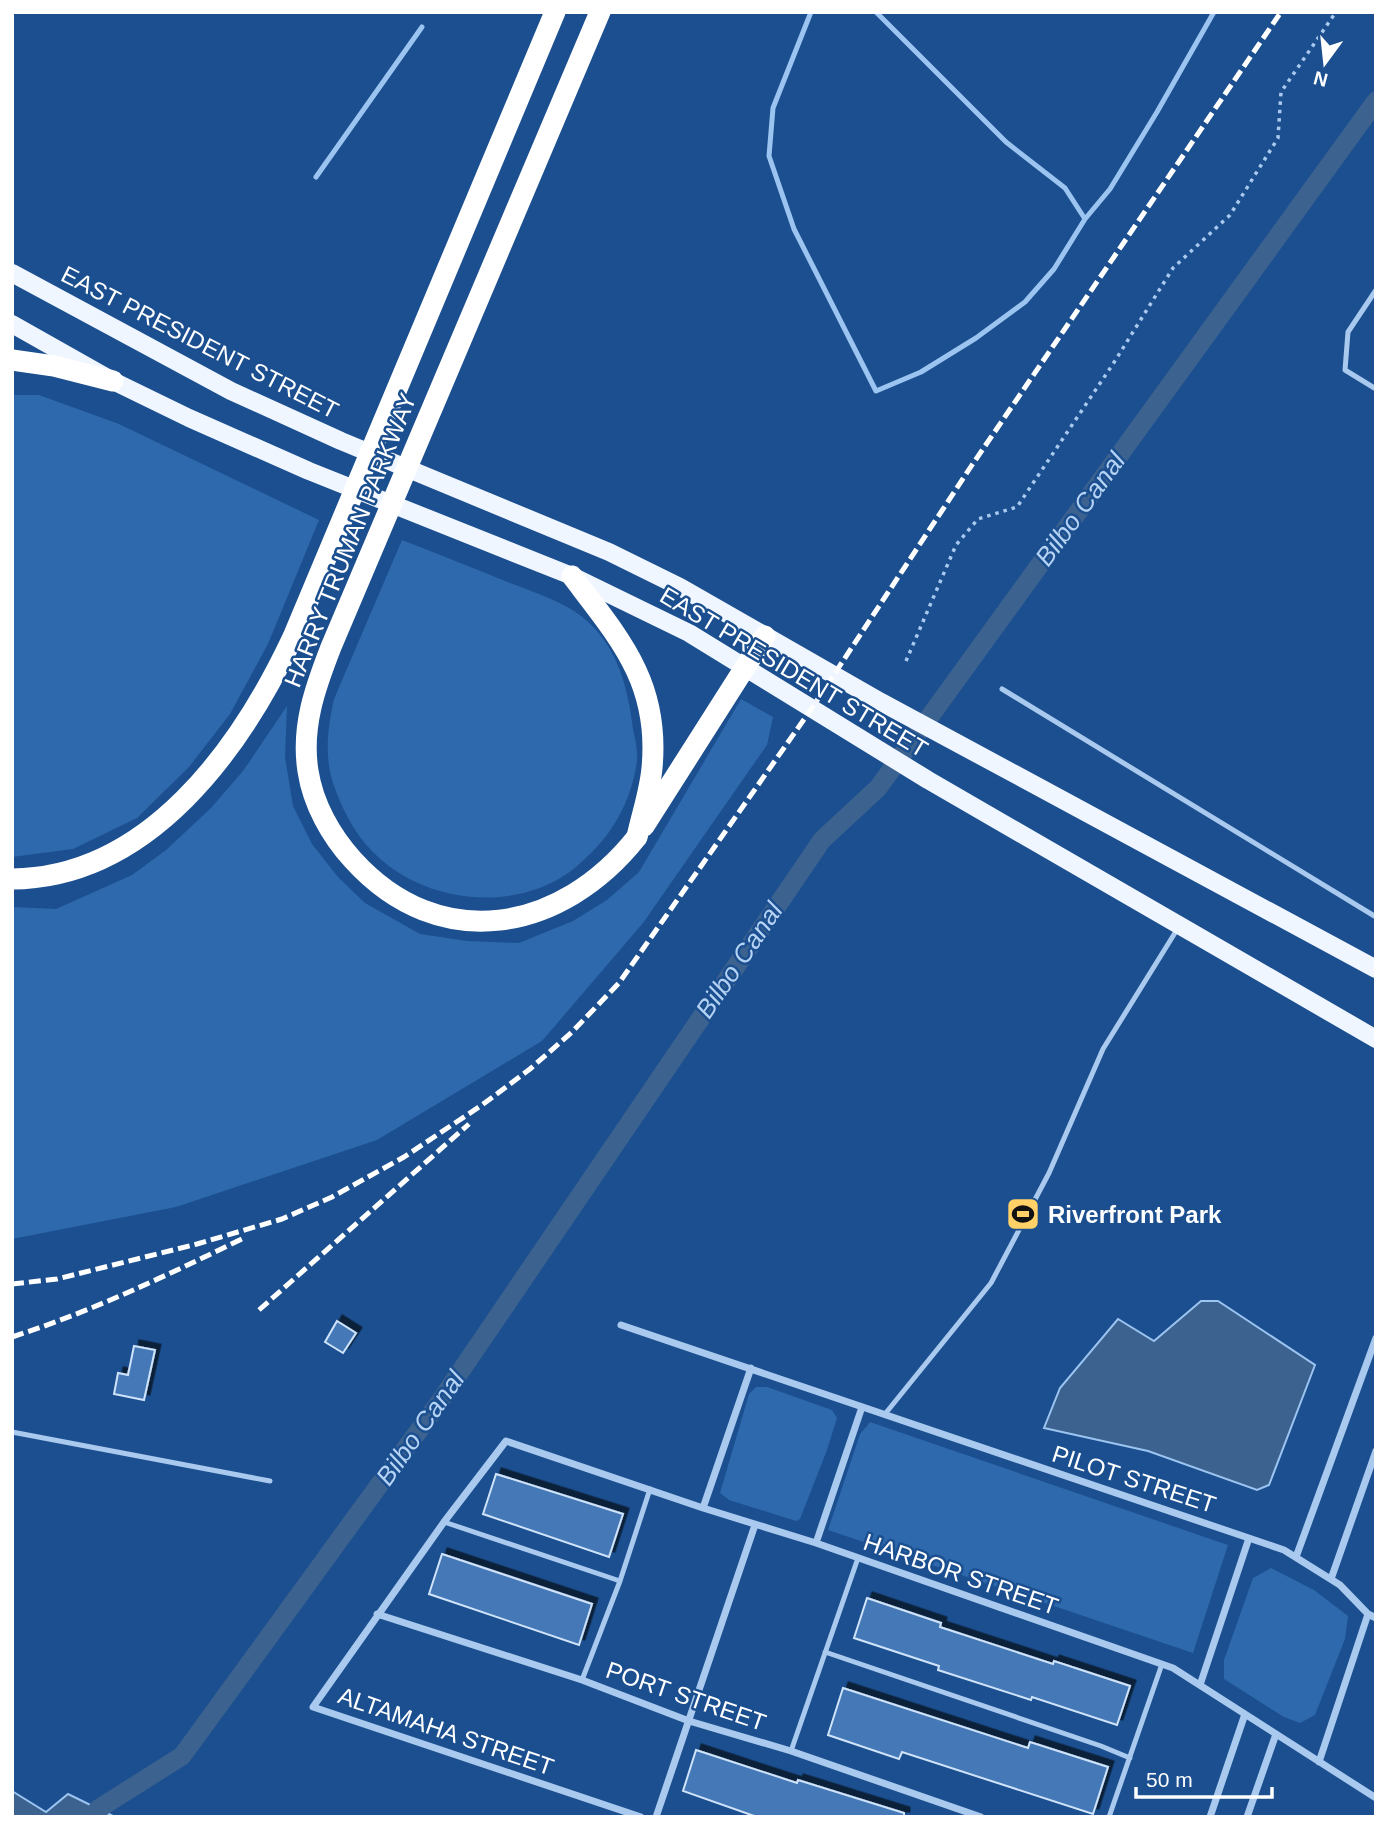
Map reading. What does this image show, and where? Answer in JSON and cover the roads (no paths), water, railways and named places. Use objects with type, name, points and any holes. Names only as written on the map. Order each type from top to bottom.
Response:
[{"type":"highway","name":"HARRY TRUMAN PARKWAY","points":[[12,879],[51,875],[86,864],[117,851],[146,833],[171,813],[195,788],[239,734],[257,707],[293,637],[555,12]]},
{"type":"highway","name":"HARRY TRUMAN PARKWAY","points":[[600,12],[331,647],[308,716],[306,752],[312,789],[342,848],[363,871],[388,891],[420,909],[451,918],[479,922],[532,914],[566,900],[618,861],[664,798],[696,742],[765,636]]},
{"type":"highway","points":[[12,360],[54,366],[113,381]]},
{"type":"highway","points":[[572,576],[619,637],[635,666],[650,710],[652,771],[637,836]]},
{"type":"main road","name":"EAST PRESIDENT STREET","points":[[12,273],[231,391],[341,441],[609,552],[680,587],[884,703],[1376,969]]},
{"type":"main road","name":"EAST PRESIDENT STREET","points":[[12,324],[113,381],[189,418],[309,471],[572,576],[689,633],[861,740],[1376,1040]]},
{"type":"street","name":"PILOT STREET","points":[[621,1325],[1284,1550],[1340,1585],[1368,1614],[1376,1618]]},
{"type":"street","points":[[1296,1557],[1376,1338]]},
{"type":"street","points":[[702,1508],[751,1368]]},
{"type":"street","points":[[816,1543],[862,1407]]},
{"type":"street","name":"HARBOR STREET","points":[[506,1441],[702,1508],[816,1543],[1173,1668],[1376,1798]]},
{"type":"street","name":"ALTAMAHA STREET","points":[[506,1441],[377,1614],[313,1707],[641,1817]]},
{"type":"street","points":[[1331,1579],[1376,1451]]},
{"type":"street","points":[[656,1817],[755,1525]]},
{"type":"street","points":[[1200,1685],[1249,1538]]},
{"type":"street","name":"PORT STREET","points":[[377,1614],[582,1680],[689,1721],[791,1751],[981,1817]]},
{"type":"street","points":[[1319,1762],[1368,1614]]},
{"type":"street","points":[[1210,1817],[1245,1714]]},
{"type":"street","points":[[1247,1817],[1276,1734]]},
{"type":"lane","points":[[1376,290],[1348,332],[1345,370],[1376,389]]},
{"type":"lane","points":[[1002,689],[1376,917]]},
{"type":"lane","points":[[885,1414],[991,1283],[1049,1172],[1103,1049],[1180,925]]},
{"type":"lane","points":[[12,1432],[270,1480]]},
{"type":"lane","points":[[582,1680],[620,1581],[650,1489]]},
{"type":"lane","points":[[444,1522],[620,1581]]},
{"type":"lane","points":[[791,1751],[858,1558]]},
{"type":"lane","points":[[825,1652],[1101,1746],[1129,1758]]},
{"type":"lane","points":[[1109,1817],[1163,1664]]},
{"type":"waterway","points":[[811,12],[773,108],[769,156],[794,229],[876,391],[921,372],[976,338],[1025,302],[1054,269],[1085,219],[1110,189],[1214,12]]},
{"type":"waterway","points":[[876,12],[1006,142],[1065,188],[1085,219]]},
{"type":"waterway","points":[[316,177],[422,27]]},
{"type":"waterway","name":"Bilbo Canal","points":[[98,1809],[182,1756],[441,1400],[822,840],[878,788],[1376,101]]},
{"type":"railway","points":[[12,1284],[57,1279],[197,1244],[282,1219],[332,1197],[404,1157],[482,1105],[530,1069],[572,1032],[619,983],[812,708],[970,468],[1281,12]]},
{"type":"railway","points":[[259,1310],[469,1124]]},
{"type":"railway","points":[[12,1337],[100,1304],[242,1239]]},
{"type":"place","name":"Riverfront Park","points":[[1023,1214]]}]
